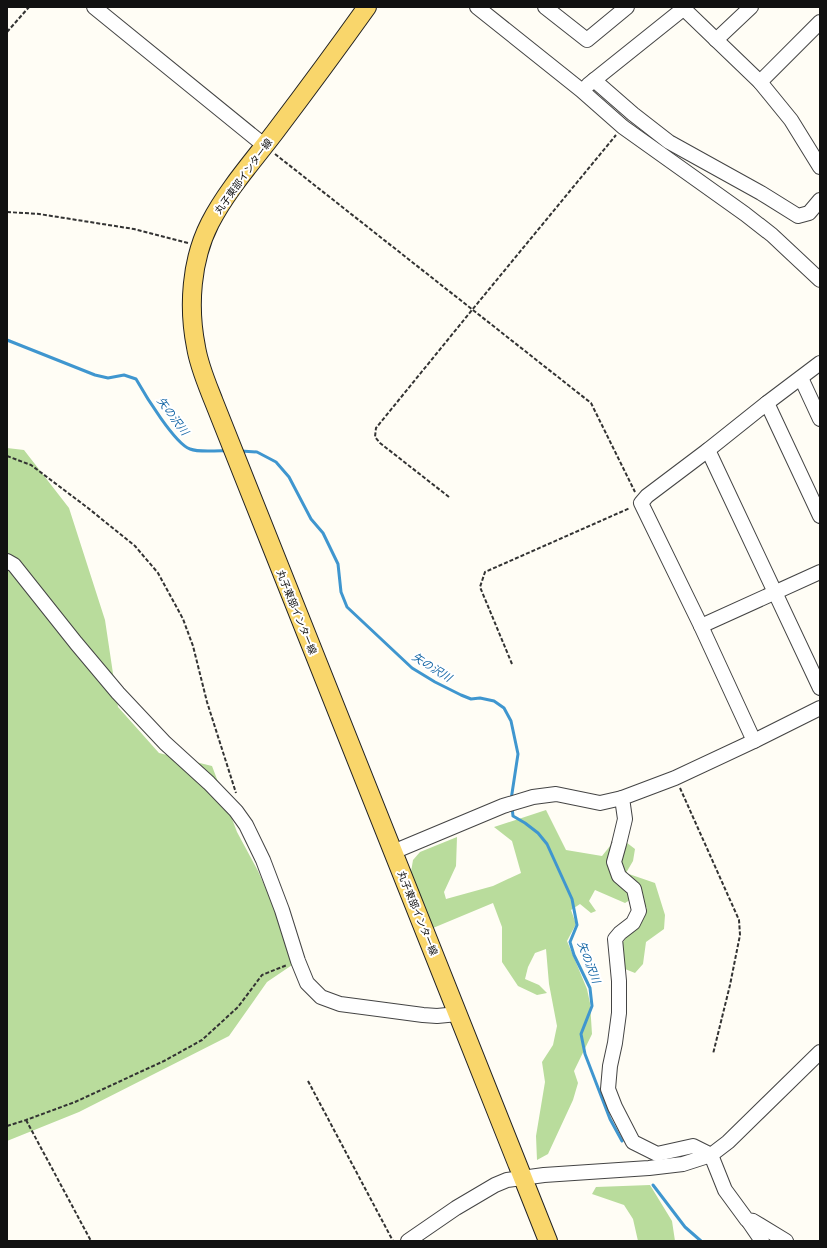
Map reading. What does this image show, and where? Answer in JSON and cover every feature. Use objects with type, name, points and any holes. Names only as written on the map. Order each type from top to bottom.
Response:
[{"type":"main road","name":"丸子東部インター線","points":[[367,7],[317,77],[224,201],[210,223],[196,263],[192,299],[193,334],[199,362],[214,402],[524,1177],[548,1241]]},
{"type":"street","points":[[94,7],[265,146]]},
{"type":"street","points":[[477,7],[581,90],[623,127],[772,235],[820,280]]},
{"type":"street","points":[[545,7],[587,40],[628,7]]},
{"type":"street","points":[[716,40],[750,7]]},
{"type":"street","points":[[581,90],[683,8],[760,82],[791,120],[820,167]]},
{"type":"street","points":[[760,82],[820,22]]},
{"type":"street","points":[[594,80],[633,114],[669,142],[761,193],[798,216],[809,213],[820,200]]},
{"type":"street","points":[[754,741],[701,626],[641,503],[647,496],[820,363]]},
{"type":"street","points":[[801,378],[820,419]]},
{"type":"street","points":[[767,403],[820,516]]},
{"type":"street","points":[[708,450],[820,688]]},
{"type":"street","points":[[7,561],[14,565],[46,607],[118,693],[165,744],[209,783],[236,811],[246,825],[263,860],[307,983],[322,996],[340,1004],[423,1015],[437,1016],[458,1014]]},
{"type":"street","points":[[701,626],[820,572]]},
{"type":"street","points":[[393,852],[503,806],[533,797],[556,794],[600,803],[622,798],[675,778],[820,708]]},
{"type":"street","points":[[622,798],[625,819],[614,862],[619,876],[634,889],[640,911],[633,923],[615,939],[619,981],[619,1013],[610,1066],[608,1089],[632,1142],[657,1154],[693,1146],[711,1155],[725,1190],[762,1241]]},
{"type":"street","points":[[408,1241],[456,1208],[495,1185],[507,1180],[577,1172],[676,1165],[711,1155],[728,1142],[820,1052]]},
{"type":"street","points":[[747,1220],[753,1221],[786,1241]]},
{"type":"path","points":[[7,32],[29,7]]},
{"type":"path","points":[[449,497],[380,443],[375,437],[376,428],[623,127]]},
{"type":"path","points":[[265,146],[591,403],[641,503],[485,572],[480,587],[512,664]]},
{"type":"path","points":[[7,212],[39,214],[134,229],[201,246]]},
{"type":"path","points":[[7,456],[31,465],[88,508],[134,546],[158,573],[182,618],[193,646],[207,702],[237,795]]},
{"type":"path","points":[[675,778],[739,920],[740,935],[738,950],[713,1054]]},
{"type":"path","points":[[7,1126],[75,1102],[164,1061],[202,1040],[238,1007],[262,975],[298,961]]},
{"type":"path","points":[[308,1080],[393,1241]]},
{"type":"path","points":[[26,1120],[91,1241]]},
{"type":"green space","points":[[7,448],[24,450],[69,508],[105,620],[118,707],[159,753],[212,766],[237,832],[258,871],[298,961],[267,982],[229,1036],[79,1112],[7,1141]]},
{"type":"green space","points":[[546,810],[566,850],[602,856],[618,836],[635,849],[633,861],[626,873],[655,883],[665,915],[664,929],[646,942],[643,964],[635,973],[625,969],[621,945],[647,908],[635,897],[625,903],[595,890],[589,901],[596,911],[591,913],[580,904],[571,910],[576,924],[567,941],[587,989],[590,1003],[592,1034],[574,1071],[578,1083],[573,1100],[548,1154],[537,1160],[536,1136],[545,1082],[542,1062],[553,1045],[557,1026],[549,984],[546,949],[535,953],[528,967],[525,979],[539,985],[547,993],[537,995],[518,986],[502,962],[502,927],[493,903],[433,928],[411,872],[413,860],[420,852],[457,837],[456,866],[444,892],[446,899],[493,886],[521,873],[512,841],[494,827]]},
{"type":"green space","points":[[650,1185],[672,1221],[675,1241],[638,1241],[633,1219],[624,1205],[592,1194],[596,1187]]},
{"type":"waterway","name":"矢の沢川","points":[[7,340],[95,375],[108,378],[124,375],[136,379],[161,418],[176,438],[184,445],[190,449],[199,451],[227,451]]},
{"type":"waterway","name":"矢の沢川","points":[[241,451],[257,452],[276,462],[289,477],[311,519],[323,533],[338,564],[341,592],[347,607],[412,668],[461,695],[471,699],[480,698],[494,701],[504,708],[511,721],[518,754],[511,800]]},
{"type":"waterway","name":"矢の沢川","points":[[512,807],[513,816],[538,833],[547,844],[572,899],[577,925],[570,942],[574,955],[590,988],[592,1006],[581,1034],[585,1054],[610,1119],[622,1141]]},
{"type":"waterway","name":"矢の沢川","points":[[653,1185],[685,1227],[701,1241]]}]
